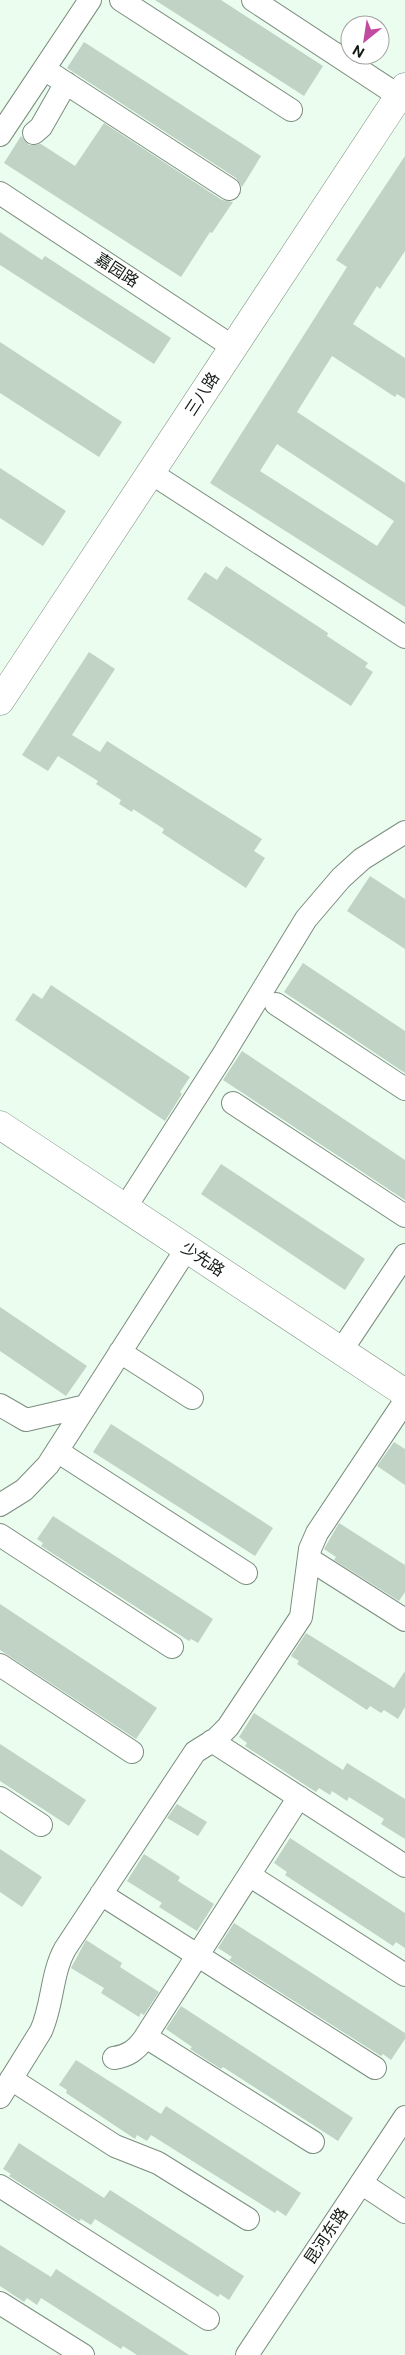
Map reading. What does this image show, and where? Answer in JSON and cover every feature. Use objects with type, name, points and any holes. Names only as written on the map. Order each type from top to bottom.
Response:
[{"type":"main road","name":"三八路","points":[[0,701],[402,92]]},
{"type":"main road","name":"少先路","points":[[0,1125],[405,1393]]},
{"type":"street","points":[[0,135],[90,0]]},
{"type":"street","points":[[121,0],[291,110]]},
{"type":"street","points":[[253,0],[402,92]]},
{"type":"street","points":[[44,69],[230,189]]},
{"type":"street","points":[[34,133],[40,127],[66,83]]},
{"type":"street","name":"嘉园路","points":[[0,193],[233,347]]},
{"type":"street","points":[[151,473],[405,637]]},
{"type":"street","points":[[125,1208],[223,1055],[306,919],[340,878],[362,859],[405,832]]},
{"type":"street","points":[[276,1004],[405,1089]]},
{"type":"street","points":[[233,1103],[405,1216]]},
{"type":"street","points":[[0,1505],[37,1478],[57,1451],[187,1248]]},
{"type":"street","points":[[341,1351],[405,1255]]},
{"type":"street","points":[[120,1352],[192,1398]]},
{"type":"street","points":[[248,2219],[158,2163],[115,2146],[6,2088],[46,2020],[61,1956],[195,1752],[228,1727],[298,1622],[301,1617],[310,1549],[317,1534],[405,1401]]},
{"type":"street","points":[[0,1405],[26,1420],[86,1406]]},
{"type":"street","points":[[57,1451],[246,1573]]},
{"type":"street","points":[[0,1535],[172,1647]]},
{"type":"street","points":[[309,1559],[405,1620]]},
{"type":"street","points":[[0,1665],[132,1752]]},
{"type":"street","points":[[212,1741],[405,1866]]},
{"type":"street","points":[[114,2058],[124,2057],[134,2051],[146,2036],[298,1797]]},
{"type":"street","points":[[0,1798],[41,1825]]},
{"type":"street","points":[[248,1875],[405,1975]]},
{"type":"street","points":[[101,1894],[375,2068]]},
{"type":"street","points":[[146,2036],[313,2142]]},
{"type":"street","name":"昆河东路","points":[[247,2355],[405,2117]]},
{"type":"street","points":[[361,2183],[405,2212]]},
{"type":"street","points":[[0,2186],[208,2319]]},
{"type":"street","points":[[0,2303],[82,2355]]},
{"type":"building","points":[[155,0],[221,0],[323,66],[304,96]]},
{"type":"building","points":[[84,42],[261,156],[242,187],[236,178],[67,68]]},
{"type":"building","points":[[104,123],[222,200],[233,202],[212,233],[210,232],[181,277],[4,163],[21,136],[29,145],[41,144],[75,166]]},
{"type":"building","points":[[405,156],[405,251],[380,289],[377,286],[353,324],[405,358],[405,399],[397,394],[395,397],[332,356],[297,412],[405,483],[405,607],[210,483],[347,267],[336,260]],"holes":[[[277,444],[394,521],[377,546],[260,471]]]},
{"type":"building","points":[[0,232],[42,260],[45,256],[171,338],[154,364],[0,265]]},
{"type":"building","points":[[0,342],[122,422],[99,457],[0,393]]},
{"type":"building","points":[[0,468],[66,511],[43,546],[0,518]]},
{"type":"building","points":[[226,566],[328,633],[327,636],[368,663],[365,667],[373,672],[351,706],[187,599],[205,572],[217,580]]},
{"type":"building","points":[[89,652],[115,669],[72,735],[100,752],[107,741],[262,839],[254,851],[265,858],[246,888],[162,833],[164,829],[133,809],[132,812],[119,804],[121,800],[96,784],[98,781],[58,756],[48,771],[22,755]]},
{"type":"building","points":[[370,876],[405,899],[405,949],[347,911]]},
{"type":"building","points":[[303,963],[405,1031],[405,1073],[284,992]]},
{"type":"building","points":[[51,985],[190,1077],[165,1121],[15,1020],[33,993],[42,999]]},
{"type":"building","points":[[242,1051],[405,1160],[405,1200],[223,1080]]},
{"type":"building","points":[[221,1164],[365,1259],[345,1290],[201,1194]]},
{"type":"building","points":[[0,1307],[87,1366],[66,1396],[0,1351]]},
{"type":"building","points":[[111,1424],[273,1528],[255,1556],[93,1452]]},
{"type":"building","points":[[394,1442],[405,1449],[405,1485],[377,1466]]},
{"type":"building","points":[[53,1516],[213,1619],[198,1643],[191,1639],[189,1641],[41,1546],[43,1543],[37,1539]]},
{"type":"building","points":[[339,1523],[405,1565],[405,1592],[399,1601],[334,1560],[336,1557],[324,1549]]},
{"type":"building","points":[[0,1604],[157,1708],[136,1739],[0,1650]]},
{"type":"building","points":[[306,1633],[394,1688],[405,1671],[405,1707],[398,1719],[384,1710],[381,1713],[370,1706],[367,1710],[297,1664],[299,1661],[291,1656]]},
{"type":"building","points":[[254,1713],[343,1770],[347,1763],[405,1799],[405,1839],[381,1824],[384,1819],[349,1797],[347,1801],[332,1791],[330,1795],[319,1788],[316,1792],[245,1746],[247,1743],[239,1737]]},
{"type":"building","points":[[0,1744],[86,1800],[69,1826],[0,1781]]},
{"type":"building","points":[[177,1804],[207,1822],[198,1836],[167,1818]]},
{"type":"building","points":[[290,1838],[405,1913],[405,1948],[396,1942],[393,1946],[285,1875],[287,1872],[274,1863]]},
{"type":"building","points":[[0,1849],[42,1877],[22,1907],[0,1892]]},
{"type":"building","points":[[144,1854],[180,1877],[178,1881],[214,1904],[197,1931],[159,1907],[162,1903],[127,1881]]},
{"type":"building","points":[[234,1923],[405,2033],[405,2039],[391,2060],[383,2054],[381,2056],[229,1960],[232,1957],[218,1948]]},
{"type":"building","points":[[86,1940],[122,1963],[120,1967],[159,1992],[144,2015],[141,2013],[139,2017],[101,1993],[104,1988],[71,1968]]},
{"type":"building","points":[[181,2006],[353,2118],[338,2141],[223,2067],[221,2069],[190,2049],[192,2047],[166,2029]]},
{"type":"building","points":[[76,2060],[161,2114],[166,2106],[301,2193],[286,2216],[277,2210],[275,2213],[151,2135],[147,2141],[137,2135],[135,2139],[66,2093],[67,2090],[59,2085]]},
{"type":"building","points":[[19,2143],[104,2198],[110,2190],[244,2276],[229,2300],[220,2294],[218,2297],[95,2219],[91,2225],[81,2219],[79,2221],[9,2176],[11,2174],[3,2169]]},
{"type":"building","points":[[0,2245],[51,2277],[56,2269],[189,2355],[137,2355],[123,2346],[121,2349],[41,2298],[37,2305],[27,2298],[24,2302],[0,2286]]}]
